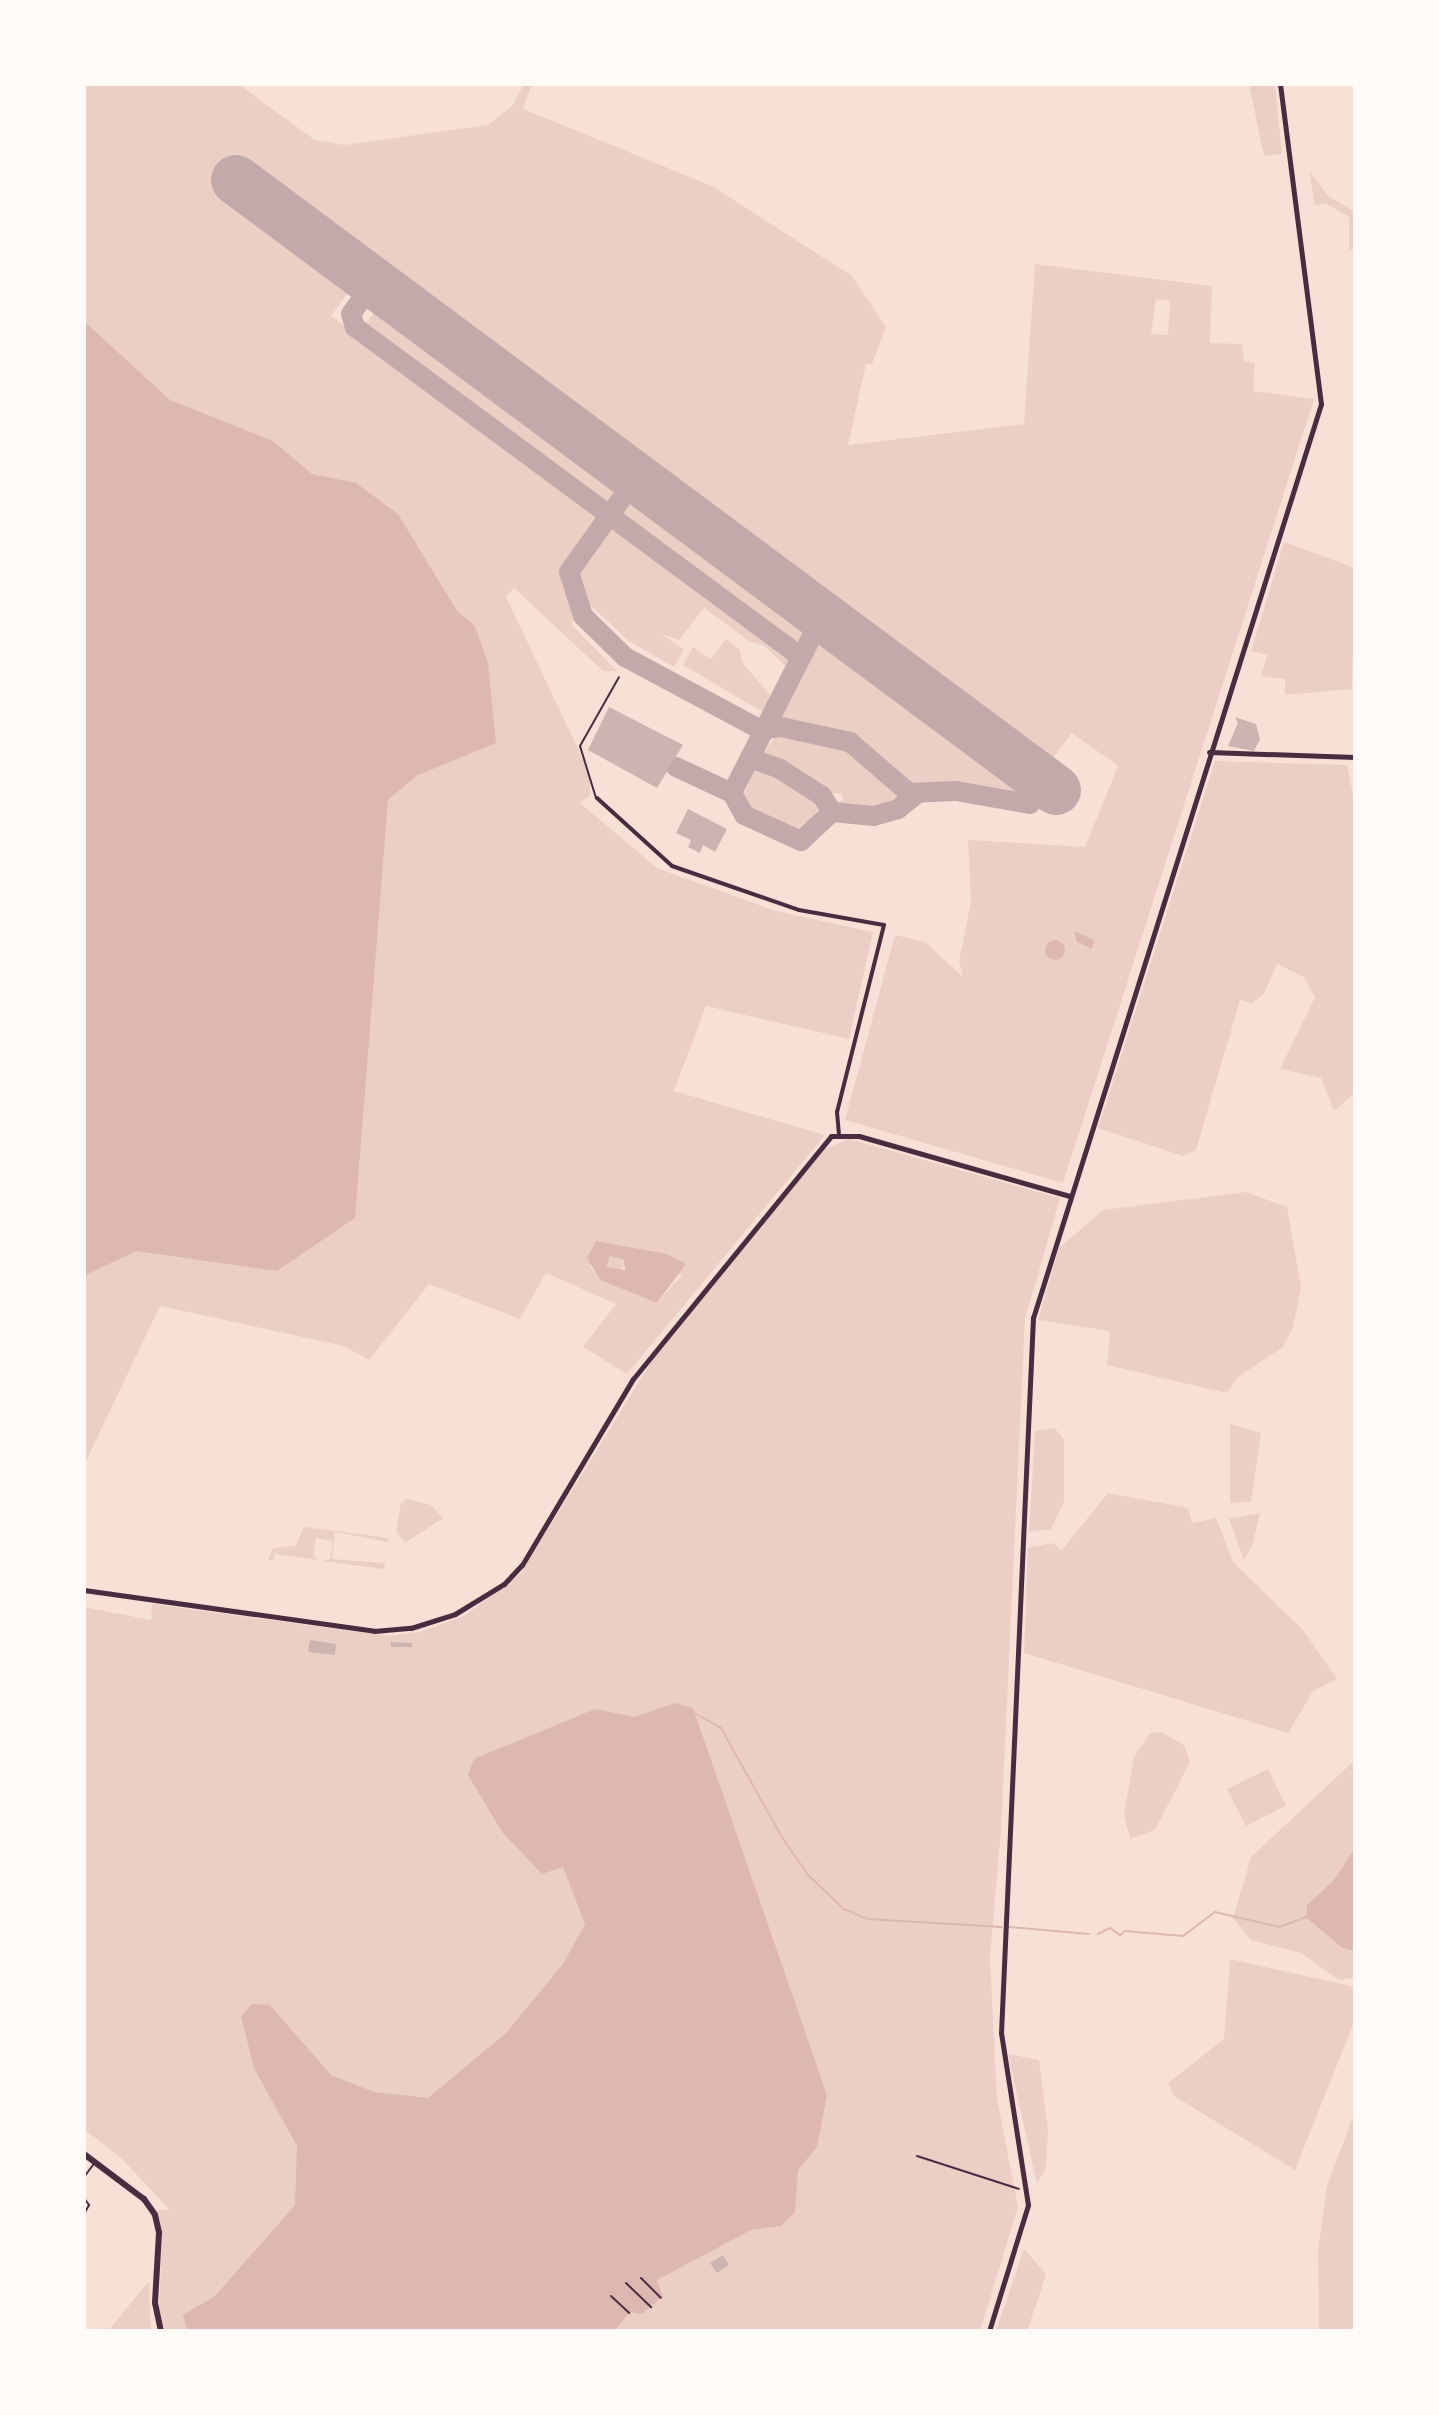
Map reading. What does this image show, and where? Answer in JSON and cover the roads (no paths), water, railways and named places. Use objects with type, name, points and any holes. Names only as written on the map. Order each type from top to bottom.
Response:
[{"type":"main road","points":[[84,2154],[144,2199],[155,2215],[159,2233],[155,2303],[161,2331]]},
{"type":"street","points":[[989,2331],[1028,2205],[1001,2033],[1033,1318],[1322,396],[1280,84]]},
{"type":"street","points":[[1209,752],[1355,757]]},
{"type":"street","points":[[597,798],[672,866],[784,906],[884,925],[837,1112],[839,1133]]},
{"type":"street","points":[[839,1133],[1070,1196]]},
{"type":"street","points":[[84,1590],[374,1631],[411,1628],[474,1605],[522,1565],[641,1368],[812,1155],[839,1133]]},
{"type":"lane","points":[[597,798],[580,746],[619,677]]},
{"type":"lane","points":[[917,2156],[1019,2189]]},
{"type":"lane","points":[[84,2177],[95,2162]]},
{"type":"lane","points":[[84,2198],[89,2205],[84,2214]]},
{"type":"waterway","points":[[696,1714],[721,1728],[783,1839],[808,1875],[844,1909],[868,1919],[1002,1927]]},
{"type":"waterway","points":[[1098,1934],[1110,1928],[1120,1935],[1125,1931],[1183,1936],[1215,1912],[1279,1927],[1306,1917]]},
{"type":"waterway","points":[[1009,1927],[1089,1934]]}]
